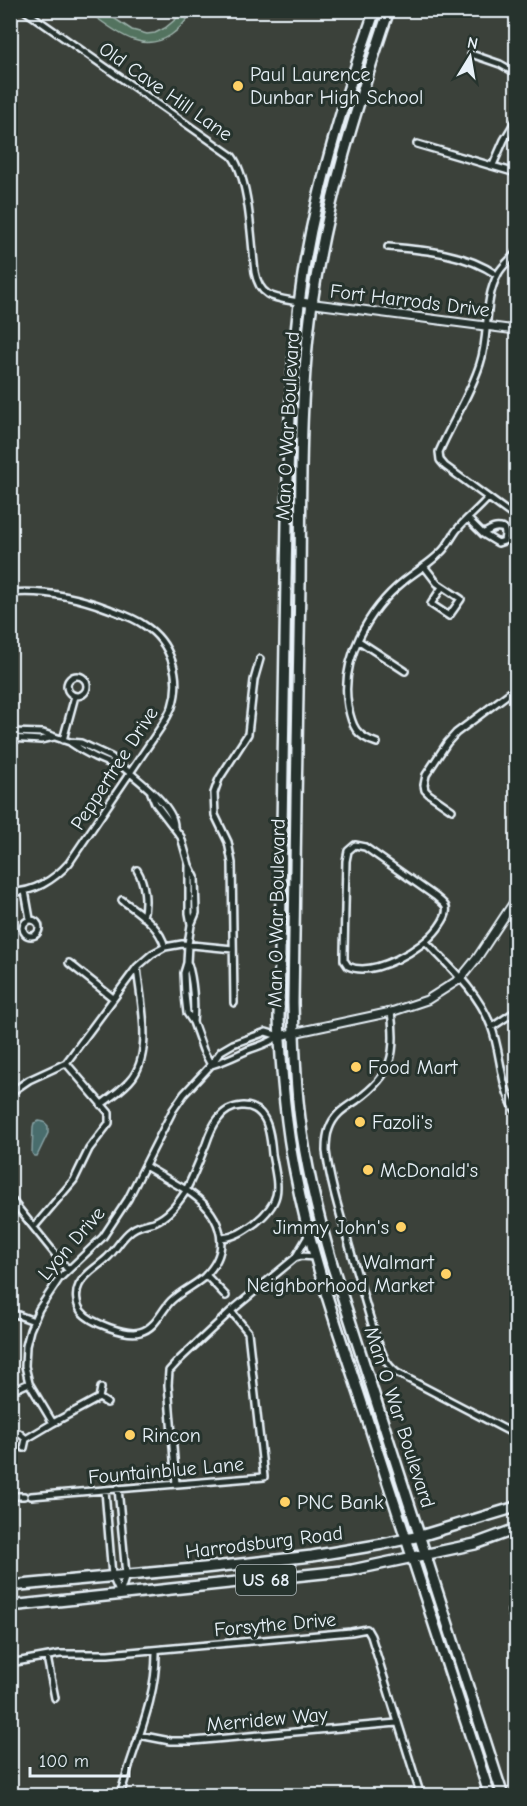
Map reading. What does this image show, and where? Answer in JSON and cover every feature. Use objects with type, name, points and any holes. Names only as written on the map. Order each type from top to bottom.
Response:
[{"type":"main road","name":"Man O War Boulevard","points":[[375,10],[344,101],[318,196],[293,357],[288,448],[279,1036],[289,1139],[315,1257],[490,1796]]},
{"type":"main road","name":"Man O War Boulevard","points":[[389,10],[338,170],[312,304],[306,361],[292,1003],[300,1118],[318,1215],[343,1300],[503,1796]]},
{"type":"main road","name":"Harrodsburg Road","points":[[10,1586],[312,1556],[420,1536],[516,1507]]},
{"type":"main road","name":"Harrodsburg Road","points":[[10,1606],[352,1570],[475,1544],[516,1529]]},
{"type":"street","name":"Old Cave Hill Lane","points":[[24,10],[232,156],[239,166],[245,184],[258,286],[271,296],[300,302]]},
{"type":"street","points":[[471,54],[500,64],[516,73]]},
{"type":"street","points":[[494,165],[504,140],[516,120]]},
{"type":"street","points":[[417,144],[516,173]]},
{"type":"street","points":[[388,247],[463,258],[497,275]]},
{"type":"street","points":[[516,253],[497,275],[490,295],[485,342],[477,373],[439,452],[440,460],[445,466],[516,518]]},
{"type":"street","name":"Fort Harrods Drive","points":[[300,302],[516,330]]},
{"type":"street","points":[[377,743],[366,740],[358,733],[349,709],[347,676],[359,641],[388,596],[441,552],[456,531],[488,498]]},
{"type":"street","points":[[468,519],[483,534]]},
{"type":"street","points":[[424,566],[437,583],[442,586],[461,599],[449,616],[431,604],[442,586]]},
{"type":"street","name":"Peppertree Drive","points":[[10,593],[44,592],[66,596],[138,621],[154,633],[167,649],[171,657],[176,687],[172,707],[161,727],[69,864],[51,880],[25,891],[10,892]]},
{"type":"street","points":[[359,641],[405,671]]},
{"type":"street","points":[[234,1003],[232,863],[228,842],[215,815],[214,793],[219,780],[248,734],[254,680],[260,659]]},
{"type":"street","points":[[452,810],[429,794],[424,785],[426,775],[456,733],[516,688]]},
{"type":"street","points":[[67,741],[75,696]]},
{"type":"street","points":[[10,732],[35,732],[67,741],[79,749],[120,766],[151,793],[155,803],[181,837],[195,877],[197,900],[196,913],[191,925],[187,963],[191,972],[193,1022],[202,1050],[211,1065]]},
{"type":"street","points":[[10,738],[41,740],[54,737]]},
{"type":"street","points":[[358,845],[365,847],[446,906],[445,918],[426,942],[388,963],[362,969],[348,966],[344,960],[346,861],[347,853],[352,847],[358,845]]},
{"type":"street","points":[[137,870],[142,877],[145,898],[146,906],[143,917]]},
{"type":"street","points":[[25,891],[30,920]]},
{"type":"street","name":"Lyon Drive","points":[[211,1065],[268,1044],[279,1036],[391,1012],[427,1000],[460,979],[477,958],[516,899]]},
{"type":"street","points":[[122,900],[159,932],[165,947]]},
{"type":"street","points":[[426,942],[460,979],[479,1004],[492,1027],[505,1086],[516,1111]]},
{"type":"street","points":[[10,1093],[29,1080],[66,1063],[137,967],[152,954],[165,947],[188,944],[232,948]]},
{"type":"street","points":[[69,963],[113,998]]},
{"type":"street","points":[[102,1104],[133,1077],[143,1051],[144,1035],[137,967]]},
{"type":"street","points":[[492,1027],[516,1011]]},
{"type":"street","points":[[391,1012],[394,1031],[393,1052],[383,1076],[375,1086],[337,1114],[328,1130],[326,1141],[336,1199],[362,1289],[384,1358],[397,1373],[516,1435]]},
{"type":"street","name":"Lyon Drive","points":[[53,1423],[29,1383],[25,1366],[26,1346],[34,1321],[46,1297],[68,1270],[104,1237],[128,1198],[172,1110],[221,1051],[232,1044],[266,1032],[279,1036]]},
{"type":"street","points":[[34,1227],[67,1190],[89,1149],[109,1123],[109,1113],[66,1063]]},
{"type":"street","points":[[145,1166],[186,1190],[213,1214],[222,1238],[215,1263],[206,1275],[170,1302],[155,1323],[140,1332],[126,1333],[93,1320],[82,1312],[77,1302],[80,1283],[133,1229],[167,1215],[186,1190],[218,1118],[230,1108],[249,1107],[260,1113],[267,1125],[277,1179],[276,1199],[266,1214],[246,1229],[230,1237],[222,1238]]},
{"type":"street","points":[[10,1198],[68,1270]]},
{"type":"street","points":[[176,1484],[168,1385],[169,1371],[231,1311],[295,1258],[307,1240],[309,1232]]},
{"type":"street","points":[[295,1258],[315,1257]]},
{"type":"street","points":[[206,1275],[226,1296]]},
{"type":"street","name":"Fountainblue Lane","points":[[31,1496],[264,1477],[248,1332],[231,1311]]},
{"type":"street","points":[[10,1312],[34,1321]]},
{"type":"street","points":[[10,1389],[29,1383]]},
{"type":"street","points":[[99,1398],[101,1388]]},
{"type":"street","points":[[24,1448],[26,1439],[99,1398]]},
{"type":"street","points":[[99,1398],[107,1404]]},
{"type":"street","points":[[19,1433],[26,1439]]},
{"type":"street","points":[[118,1488],[126,1575],[120,1594]]},
{"type":"street","points":[[105,1490],[112,1576],[120,1594]]},
{"type":"street","points":[[10,1496],[24,1496]]},
{"type":"street","points":[[511,1611],[516,1626]]},
{"type":"street","name":"Forsythe Drive","points":[[10,1663],[60,1654],[96,1655],[368,1629],[421,1796]]},
{"type":"street","points":[[120,1796],[153,1692],[156,1650]]},
{"type":"street","points":[[47,1657],[55,1698]]},
{"type":"street","name":"Merridew Way","points":[[139,1735],[170,1742],[193,1741],[397,1723]]},
{"type":"green space","points":[[87,11],[103,11],[132,30],[147,34],[165,28],[182,11],[193,11],[171,35],[160,41],[148,42],[137,41],[116,32]]},
{"type":"water","points":[[39,1121],[48,1126],[48,1133],[37,1156],[34,1156],[32,1153],[33,1127],[34,1123]]},
{"type":"place","name":"Paul Laurence Dunbar High School","points":[[238,86]]},
{"type":"place","name":"Food Mart","points":[[356,1067]]},
{"type":"place","name":"Fazoli's","points":[[360,1122]]},
{"type":"place","name":"McDonald's","points":[[368,1170]]},
{"type":"place","name":"Jimmy John's","points":[[401,1227]]},
{"type":"place","name":"Walmart Neighborhood Market","points":[[446,1274]]},
{"type":"place","name":"Rincon","points":[[130,1435]]},
{"type":"place","name":"PNC Bank","points":[[285,1502]]}]
